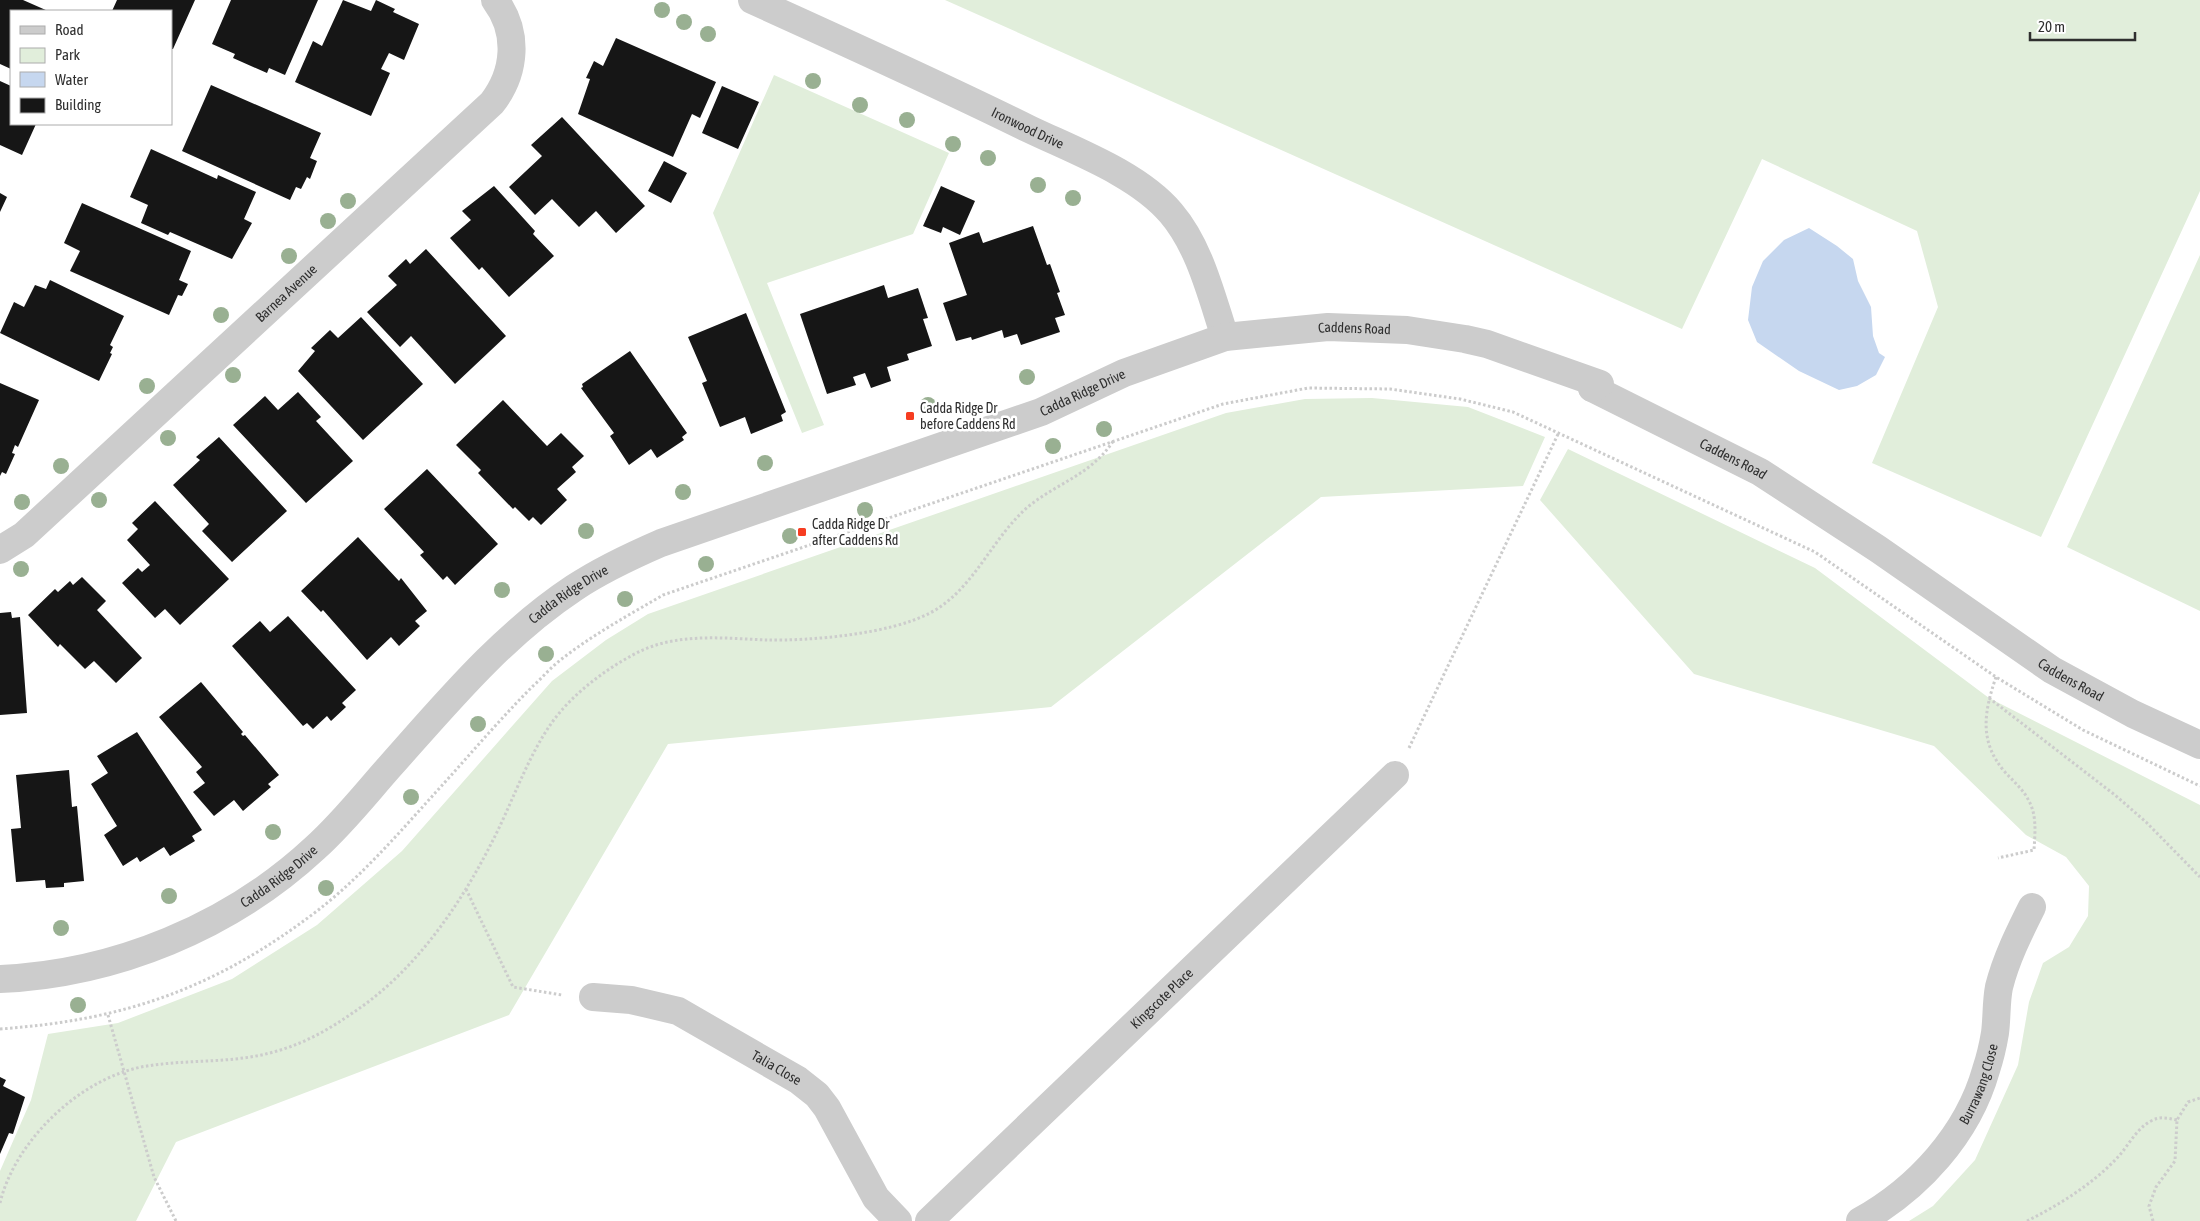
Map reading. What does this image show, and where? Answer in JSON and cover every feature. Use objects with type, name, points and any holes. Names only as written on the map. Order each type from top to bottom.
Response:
[{"type":"street","name":"Ironwood Drive","points":[[752,0],[794,9],[1088,157],[1155,197],[1180,225],[1197,256],[1225,337]]},
{"type":"street","name":"Barnea Avenue","points":[[0,550],[24,535],[492,103],[506,82],[511,61],[511,34],[497,3]]},
{"type":"street","name":"Caddens Road","points":[[1225,337],[1328,327],[1415,331],[1487,344],[1600,384],[1592,388],[1730,456],[1789,490],[2052,670],[2133,714],[2200,745]]},
{"type":"street","name":"Cadda Ridge Drive","points":[[0,979],[69,970],[125,958],[184,935],[240,905],[281,876],[316,847],[475,672],[516,632],[574,588],[616,564],[661,543],[698,529],[1040,412],[1124,373],[1225,337]]},
{"type":"street","name":"Kingscote Place","points":[[930,1221],[1396,775]]},
{"type":"street","name":"Burrawang Close","points":[[1860,1221],[1884,1207],[1920,1177],[1955,1134],[1968,1113],[1991,1052],[1999,989],[2005,966],[2032,906]]},
{"type":"street","name":"Talia Close","points":[[593,998],[631,1000],[678,1011],[798,1080],[817,1095],[827,1108],[876,1198],[898,1221]]},
{"type":"path","points":[[0,1029],[47,1025],[108,1015],[160,1000],[238,965],[318,910],[387,847],[515,704],[554,666],[610,625],[663,595],[1224,404],[1308,388],[1390,389],[1460,398],[1513,412],[1559,432],[1815,552],[1996,677],[2083,730],[2200,786]]},
{"type":"path","points":[[1396,775],[1559,432]]},
{"type":"path","points":[[0,1203],[3,1191],[24,1147],[56,1113],[99,1082],[124,1071],[177,1062],[213,1062],[275,1052],[328,1030],[384,988],[411,962],[466,889],[490,846],[542,738],[553,721],[567,704],[594,681],[633,654],[672,640],[720,637],[767,640],[818,639],[864,632],[930,613],[950,599],[965,584],[998,540],[1029,506],[1094,466],[1114,440]]},
{"type":"path","points":[[1996,677],[1989,698],[1985,730],[1988,744],[1995,758],[2027,798],[2033,812],[2036,829],[2034,850],[1998,858]]},
{"type":"path","points":[[1989,698],[2115,795],[2146,822],[2184,863],[2200,877]]},
{"type":"path","points":[[466,889],[513,987],[549,994],[593,998]]},
{"type":"path","points":[[108,1015],[154,1176],[176,1221]]},
{"type":"path","points":[[2153,1221],[2149,1206],[2156,1187],[2175,1161],[2177,1120],[2188,1102],[2200,1098]]},
{"type":"path","points":[[2027,1221],[2091,1182],[2118,1158],[2139,1129],[2151,1120],[2162,1117],[2177,1120]]},
{"type":"green space","points":[[945,0],[2200,0],[2200,191],[2041,537],[1872,463],[1938,307],[1917,231],[1762,159],[1682,329]]},
{"type":"green space","points":[[774,75],[949,153],[913,234],[767,283],[824,425],[802,433],[713,213]]},
{"type":"green space","points":[[2200,255],[2200,611],[2067,547]]},
{"type":"green space","points":[[1372,398],[1468,407],[1545,437],[1523,486],[1321,497],[1051,707],[668,744],[509,1015],[176,1142],[136,1221],[0,1221],[0,1171],[31,1100],[48,1034],[118,1023],[232,979],[317,925],[402,851],[552,681],[606,640],[648,614],[1226,413],[1305,399]]},
{"type":"green space","points":[[1568,449],[1815,568],[1989,698],[2200,805],[2200,1221],[1909,1221],[1933,1206],[1975,1160],[2018,1065],[2029,1002],[2043,963],[2069,947],[2088,916],[2089,886],[2066,857],[2026,835],[1934,746],[1694,674],[1540,500]]},
{"type":"water","points":[[1809,228],[1853,259],[1858,281],[1871,307],[1873,336],[1879,353],[1885,357],[1876,375],[1857,386],[1839,390],[1799,371],[1757,342],[1748,320],[1752,287],[1763,261],[1784,240]]},
{"type":"building","points":[[0,0],[23,0],[46,10],[10,10],[10,69],[0,64]]},
{"type":"building","points":[[117,0],[195,0],[173,49],[172,10],[112,10]]},
{"type":"building","points":[[231,0],[318,0],[285,75],[269,68],[267,73],[233,58],[235,54],[212,44]]},
{"type":"building","points":[[343,0],[371,11],[376,0],[395,9],[393,12],[419,24],[404,60],[389,53],[381,69],[390,73],[371,116],[295,82],[313,41],[322,46]]},
{"type":"building","points":[[616,38],[716,82],[700,118],[692,114],[673,157],[578,114],[590,79],[586,78],[594,61],[603,66]]},
{"type":"building","points":[[0,81],[10,86],[10,125],[36,125],[22,155],[0,145]]},
{"type":"building","points":[[211,85],[321,133],[310,158],[317,161],[310,179],[307,177],[301,189],[296,187],[290,200],[182,151]]},
{"type":"building","points":[[722,86],[759,102],[738,149],[702,133]]},
{"type":"building","points":[[562,117],[645,206],[616,233],[596,211],[579,227],[552,199],[535,215],[509,187],[542,156],[531,145]]},
{"type":"building","points":[[151,149],[217,179],[218,175],[256,192],[244,219],[252,223],[232,259],[170,232],[168,235],[141,223],[148,205],[130,197]]},
{"type":"building","points":[[664,161],[687,173],[671,203],[648,191]]},
{"type":"building","points":[[494,186],[535,231],[533,234],[554,256],[509,297],[482,267],[479,270],[450,238],[471,220],[462,211]]},
{"type":"building","points":[[941,186],[975,201],[960,235],[943,227],[941,233],[923,226]]},
{"type":"building","points":[[0,193],[7,197],[0,212]]},
{"type":"building","points":[[82,203],[191,251],[179,280],[188,284],[182,296],[178,295],[169,315],[70,271],[80,251],[64,243]]},
{"type":"building","points":[[1033,226],[1047,265],[1050,264],[1060,292],[1057,293],[1065,315],[1055,318],[1060,332],[1021,345],[1017,334],[1004,338],[1002,330],[972,340],[971,337],[956,341],[943,303],[967,295],[949,243],[979,232],[983,243]]},
{"type":"building","points":[[426,249],[506,336],[455,384],[411,336],[400,347],[367,312],[397,285],[388,276],[406,259],[410,264]]},
{"type":"building","points":[[50,280],[124,316],[110,345],[113,347],[110,353],[112,354],[99,381],[0,333],[14,302],[24,307],[35,285],[46,289]]},
{"type":"building","points":[[884,285],[888,298],[918,288],[928,318],[923,319],[932,346],[907,354],[909,360],[887,367],[891,381],[871,388],[865,373],[853,377],[856,385],[827,394],[800,314]]},
{"type":"building","points":[[746,313],[786,412],[781,415],[783,421],[751,434],[745,417],[720,427],[702,383],[707,381],[688,337]]},
{"type":"building","points":[[361,317],[423,384],[363,440],[298,371],[315,351],[311,348],[330,330],[338,338]]},
{"type":"building","points":[[630,351],[687,433],[682,437],[684,440],[657,458],[651,449],[629,465],[610,436],[614,433],[581,388],[583,387],[582,384]]},
{"type":"building","points":[[0,383],[39,400],[18,447],[15,445],[12,453],[15,454],[6,474],[2,472],[0,476]]},
{"type":"building","points":[[298,392],[321,417],[316,421],[353,461],[306,503],[233,425],[265,396],[278,410]]},
{"type":"building","points":[[503,400],[547,446],[561,433],[584,456],[572,467],[576,472],[557,489],[567,500],[541,525],[533,517],[529,521],[515,507],[513,509],[478,473],[481,470],[456,445]]},
{"type":"building","points":[[219,437],[287,511],[232,562],[202,531],[209,524],[173,485],[200,460],[196,457]]},
{"type":"building","points":[[427,469],[498,544],[455,585],[447,576],[443,580],[420,555],[424,552],[384,509]]},
{"type":"building","points":[[155,501],[229,579],[180,625],[165,609],[155,618],[122,583],[138,568],[142,572],[150,565],[127,540],[138,529],[132,523]]},
{"type":"building","points":[[358,537],[399,581],[401,578],[427,611],[415,621],[420,626],[399,646],[391,637],[367,660],[323,610],[321,612],[301,591]]},
{"type":"building","points":[[82,577],[106,601],[97,610],[142,658],[116,683],[94,661],[85,669],[60,644],[58,647],[28,615],[55,589],[58,592],[70,581],[73,585]]},
{"type":"building","points":[[11,612],[12,618],[20,617],[27,713],[0,715],[0,613]]},
{"type":"building","points":[[288,616],[356,690],[342,703],[346,707],[331,721],[327,716],[313,729],[307,723],[303,726],[232,646],[260,621],[270,632]]},
{"type":"building","points":[[201,682],[243,732],[241,734],[245,735],[279,775],[268,784],[271,787],[243,811],[234,800],[214,816],[193,792],[205,783],[196,772],[202,767],[159,717]]},
{"type":"building","points":[[137,732],[202,830],[192,836],[195,841],[170,856],[164,847],[140,862],[137,857],[123,866],[104,835],[117,826],[91,784],[108,773],[97,756]]},
{"type":"building","points":[[69,770],[72,807],[77,806],[84,881],[64,883],[64,887],[46,888],[45,880],[16,882],[11,829],[21,828],[16,775]]},
{"type":"building","points":[[0,1077],[6,1080],[3,1086],[25,1097],[13,1134],[9,1133],[0,1154]]},
{"type":"place","name":"Cadda Ridge Dr before Caddens Rd","points":[[910,416]]},
{"type":"place","name":"Cadda Ridge Dr after Caddens Rd","points":[[802,532]]}]
